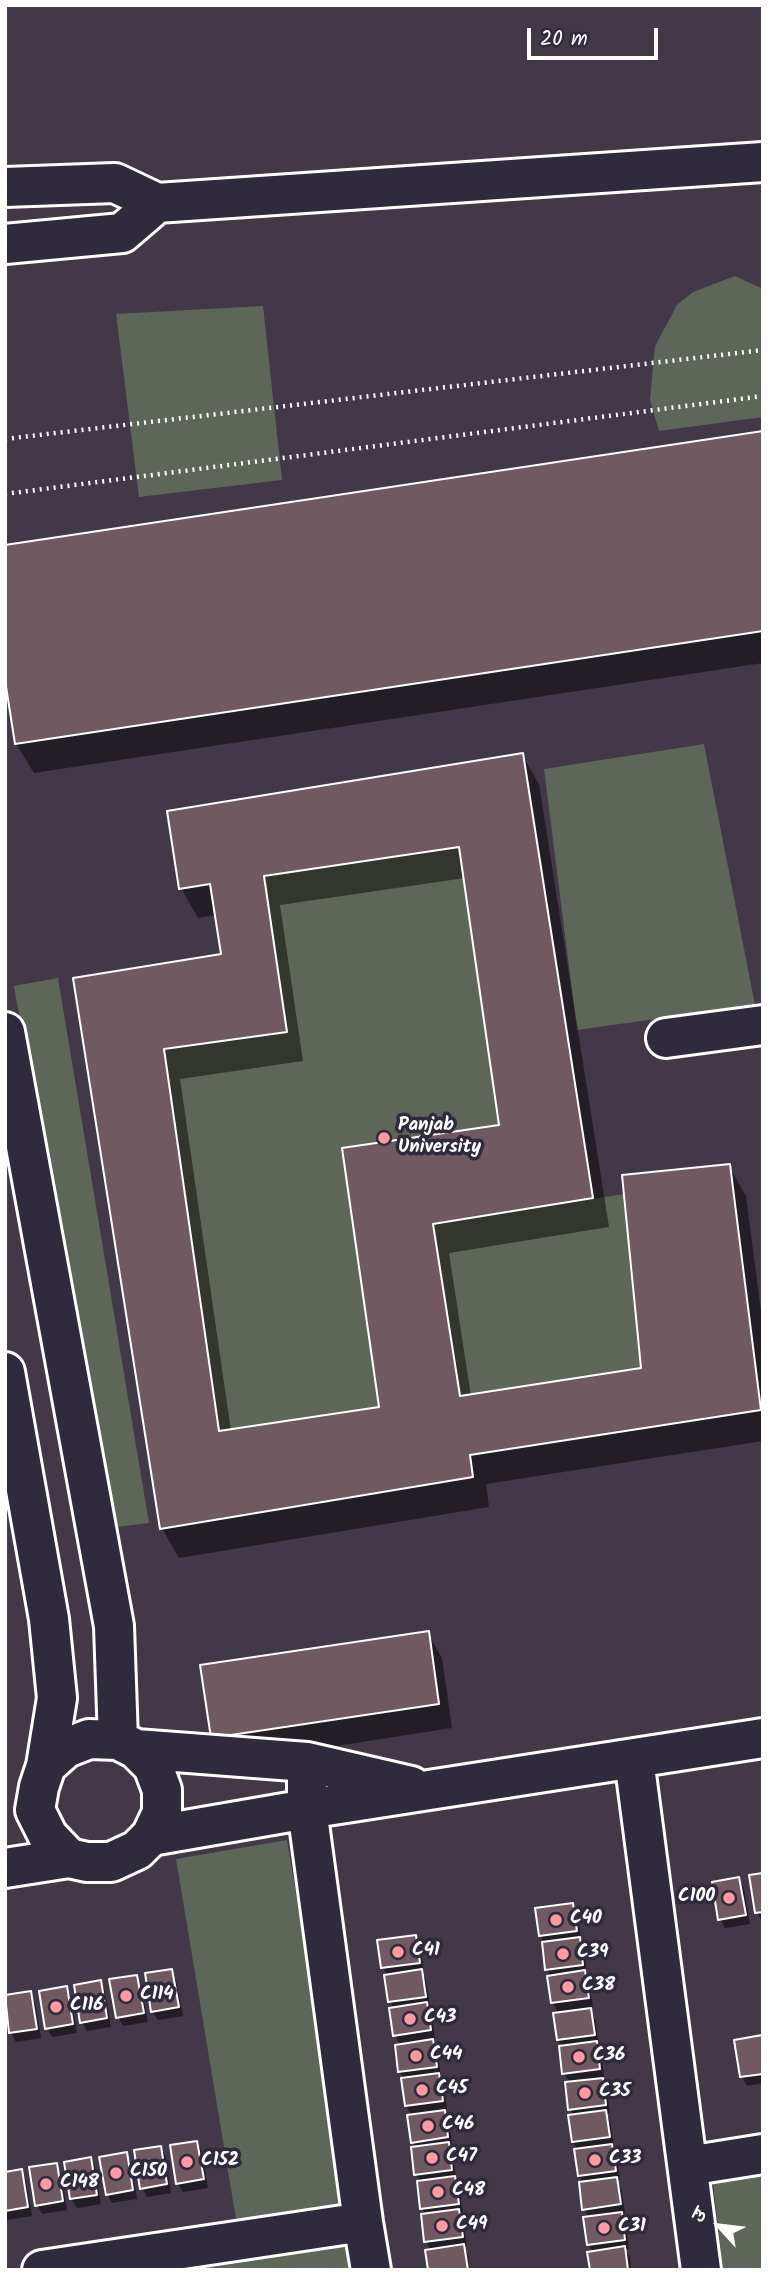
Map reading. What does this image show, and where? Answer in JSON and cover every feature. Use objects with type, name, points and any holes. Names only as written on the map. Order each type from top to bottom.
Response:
[{"type":"lane","points":[[5,187],[115,183],[157,203],[763,163]]},
{"type":"lane","points":[[5,244],[122,233],[157,203]]},
{"type":"lane","points":[[666,1038],[763,1025]]},
{"type":"lane","points":[[5,1032],[114,1626],[127,1745],[153,1766],[162,1790],[162,1813],[151,1836],[137,1850],[111,1862],[87,1862],[68,1858],[5,1868]]},
{"type":"lane","points":[[5,1372],[49,1619],[57,1698],[46,1766],[39,1787],[20,1816],[48,1836],[68,1858]]},
{"type":"lane","points":[[46,1766],[66,1748],[89,1738],[127,1745],[307,1762],[432,1791]]},
{"type":"lane","points":[[151,1836],[763,1738]]},
{"type":"lane","points":[[634,1759],[701,2270]]},
{"type":"lane","points":[[307,1762],[307,1809],[371,2270]]},
{"type":"lane","points":[[688,2166],[763,2154]]},
{"type":"lane","points":[[42,2270],[363,2222]]},
{"type":"path","points":[[5,439],[763,350]]},
{"type":"path","points":[[5,494],[763,396]]},
{"type":"shaded area","name":"Panjab University","points":[[5,5],[763,5],[763,2270],[5,2270]]},
{"type":"green space","points":[[735,276],[763,289],[763,417],[659,431],[650,400],[655,346],[677,305],[693,292]]},
{"type":"green space","points":[[263,306],[282,480],[139,497],[116,314]]},
{"type":"green space","points":[[704,744],[755,1005],[577,1030],[544,769]]},
{"type":"green space","points":[[459,847],[499,1125],[342,1148],[379,1407],[219,1431],[164,1050],[287,1031],[264,876]]},
{"type":"green space","points":[[58,978],[149,1523],[109,1528],[14,986]]},
{"type":"green space","points":[[624,1194],[641,1368],[460,1396],[433,1224]]},
{"type":"green space","points":[[287,1840],[348,2206],[237,2225],[176,1859]]},
{"type":"green space","points":[[763,2168],[763,2270],[723,2270],[712,2174]]},
{"type":"green space","points":[[346,2243],[349,2270],[164,2270]]},
{"type":"building","points":[[763,431],[763,631],[15,744],[5,680],[5,545]]},
{"type":"building","points":[[523,753],[593,1198],[433,1224],[460,1396],[641,1368],[622,1175],[730,1164],[761,1410],[470,1455],[473,1477],[160,1529],[73,978],[221,954],[210,884],[179,889],[167,811]],"holes":[[[459,847],[499,1125],[342,1148],[379,1407],[219,1431],[164,1049],[287,1032],[264,876]]]},
{"type":"building","points":[[429,1631],[439,1704],[211,1738],[200,1665]]},
{"type":"building","points":[[763,1873],[763,1912],[755,1913],[749,1875]]},
{"type":"building","name":"C100","points":[[739,1877],[746,1915],[718,1920],[712,1882]]},
{"type":"building","name":"C40","points":[[573,1903],[577,1931],[539,1936],[535,1908]]},
{"type":"building","name":"C41","points":[[416,1935],[420,1963],[381,1968],[377,1940]]},
{"type":"building","name":"C39","points":[[580,1937],[583,1965],[545,1970],[542,1942]]},
{"type":"building","points":[[172,1969],[179,2007],[151,2012],[145,1973]]},
{"type":"building","points":[[422,1969],[426,1997],[388,2002],[384,1975]]},
{"type":"building","name":"C38","points":[[585,1970],[589,1998],[551,2003],[547,1976]]},
{"type":"building","name":"C114","points":[[137,1975],[144,2013],[116,2018],[109,1979]]},
{"type":"building","points":[[101,1980],[107,2018],[80,2023],[74,1985]]},
{"type":"building","name":"C116","points":[[67,1986],[73,2024],[45,2029],[39,1991]]},
{"type":"building","points":[[31,1991],[37,2029],[9,2033],[5,1995]]},
{"type":"building","name":"C43","points":[[427,2002],[431,2030],[393,2036],[389,2008]]},
{"type":"building","points":[[591,2008],[595,2035],[557,2040],[553,2013]]},
{"type":"building","points":[[762,2035],[763,2074],[740,2077],[734,2040]]},
{"type":"building","name":"C44","points":[[433,2039],[437,2067],[398,2072],[395,2045]]},
{"type":"building","name":"C36","points":[[597,2041],[600,2069],[562,2074],[559,2046]]},
{"type":"building","name":"C45","points":[[439,2073],[443,2101],[405,2106],[401,2078]]},
{"type":"building","name":"C35","points":[[603,2078],[606,2105],[568,2110],[565,2082]]},
{"type":"building","name":"C46","points":[[445,2110],[448,2137],[411,2143],[407,2115]]},
{"type":"building","points":[[606,2110],[610,2137],[572,2142],[568,2115]]},
{"type":"building","name":"C152","points":[[197,2141],[204,2179],[176,2184],[170,2145]]},
{"type":"building","name":"C47","points":[[449,2142],[452,2170],[414,2175],[411,2147]]},
{"type":"building","name":"C33","points":[[612,2144],[616,2171],[578,2176],[574,2149]]},
{"type":"building","points":[[161,2146],[167,2184],[140,2189],[134,2150]]},
{"type":"building","name":"C150","points":[[127,2152],[133,2190],[106,2195],[99,2157]]},
{"type":"building","points":[[91,2157],[97,2195],[70,2199],[64,2162]]},
{"type":"building","name":"C148","points":[[57,2163],[63,2201],[35,2206],[29,2167]]},
{"type":"building","points":[[22,2169],[28,2207],[5,2211],[5,2172]]},
{"type":"building","name":"C48","points":[[455,2176],[459,2204],[420,2209],[417,2181]]},
{"type":"building","points":[[617,2177],[621,2204],[582,2210],[579,2182]]},
{"type":"building","name":"C49","points":[[459,2209],[463,2237],[424,2242],[421,2214]]},
{"type":"building","name":"C31","points":[[622,2212],[625,2240],[587,2245],[583,2217]]},
{"type":"building","points":[[464,2244],[468,2270],[428,2270],[425,2250]]},
{"type":"building","points":[[625,2246],[628,2270],[590,2270],[587,2252]]},
{"type":"place","name":"Panjab University","points":[[384,1138]]},
{"type":"place","name":"C100","points":[[729,1898]]},
{"type":"place","name":"C40","points":[[556,1920]]},
{"type":"place","name":"C41","points":[[398,1952]]},
{"type":"place","name":"C39","points":[[563,1954]]},
{"type":"place","name":"C38","points":[[568,1987]]},
{"type":"place","name":"C114","points":[[126,1996]]},
{"type":"place","name":"C116","points":[[56,2007]]},
{"type":"place","name":"C43","points":[[410,2019]]},
{"type":"place","name":"C44","points":[[416,2056]]},
{"type":"place","name":"C36","points":[[579,2057]]},
{"type":"place","name":"C45","points":[[422,2090]]},
{"type":"place","name":"C35","points":[[585,2093]]},
{"type":"place","name":"C46","points":[[428,2126]]},
{"type":"place","name":"C47","points":[[432,2158]]},
{"type":"place","name":"C33","points":[[595,2160]]},
{"type":"place","name":"C152","points":[[187,2162]]},
{"type":"place","name":"C150","points":[[116,2173]]},
{"type":"place","name":"C148","points":[[46,2184]]},
{"type":"place","name":"C48","points":[[438,2192]]},
{"type":"place","name":"C49","points":[[442,2226]]},
{"type":"place","name":"C31","points":[[604,2228]]}]
